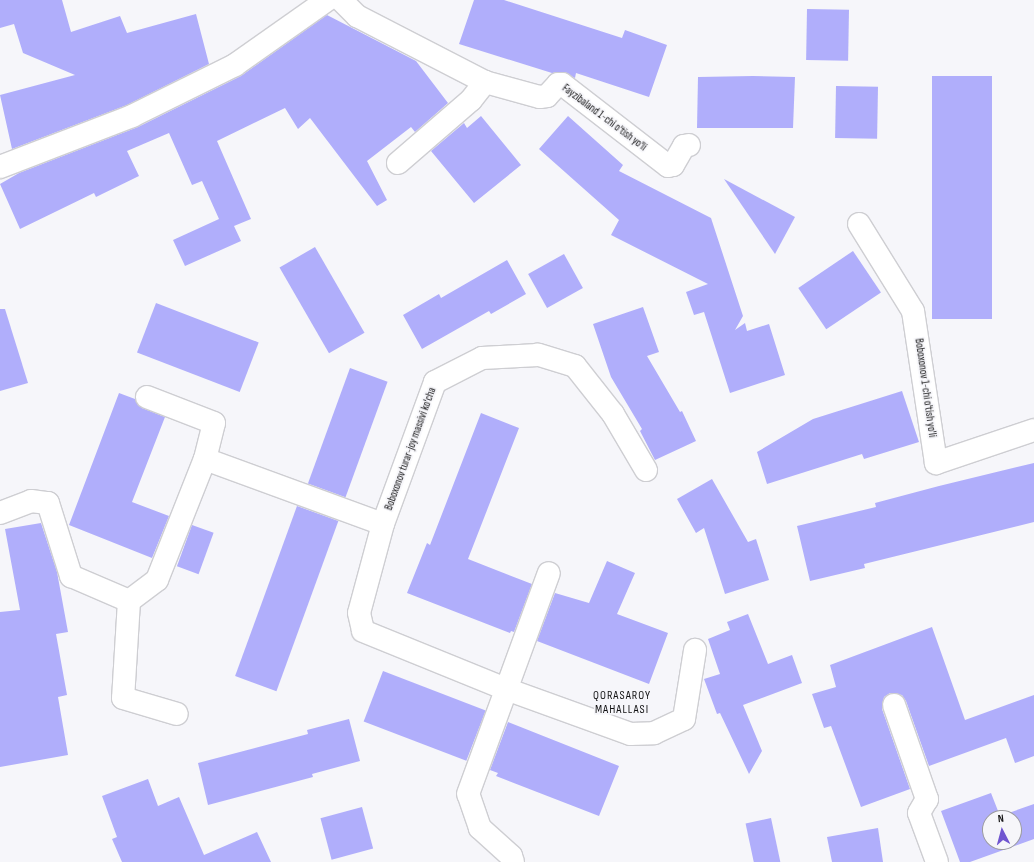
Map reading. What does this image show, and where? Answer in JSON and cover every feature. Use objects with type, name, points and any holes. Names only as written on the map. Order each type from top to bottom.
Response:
[{"type":"street","points":[[0,167],[132,116],[235,65],[328,0]]},
{"type":"street","name":"Fayzibaland 1-chi o'tish yo'li","points":[[341,0],[357,16],[485,82],[540,97],[547,96],[558,84],[562,84],[668,166],[673,165],[684,146],[689,144]]},
{"type":"street","points":[[398,163],[471,100],[485,82]]},
{"type":"street","name":"Boboxonov 1-chi o'tish yo'li","points":[[859,224],[913,311],[936,463],[1034,430]]},
{"type":"street","name":"Boboxonov turar-joy massivi ko'cha","points":[[646,470],[613,414],[575,366],[538,355],[482,358],[435,382],[383,524],[359,613],[363,631],[506,689],[630,734],[654,733],[684,719],[695,650]]},
{"type":"street","points":[[129,601],[157,580],[205,459],[214,423],[147,397]]},
{"type":"street","points":[[205,459],[383,524]]},
{"type":"street","points":[[0,513],[31,501],[48,503],[72,576],[129,601]]},
{"type":"street","points":[[513,862],[511,856],[480,828],[468,794],[549,573]]},
{"type":"street","points":[[129,601],[124,698],[178,714]]},
{"type":"street","points":[[894,705],[927,799],[919,813],[936,862]]},
{"type":"building","points":[[0,0],[62,0],[71,32],[120,16],[127,33],[196,14],[209,64],[127,105],[12,149],[0,95],[75,75],[23,53],[14,24],[0,28]]},
{"type":"building","points":[[474,0],[504,0],[622,38],[625,30],[667,45],[649,97],[576,73],[575,78],[562,72],[552,73],[459,44]]},
{"type":"building","points":[[807,9],[849,10],[848,61],[806,60]]},
{"type":"building","points":[[327,15],[416,61],[448,103],[415,132],[411,127],[367,161],[387,200],[377,206],[310,118],[298,129],[285,108],[217,141],[251,219],[234,226],[241,241],[185,266],[173,240],[219,219],[202,181],[192,185],[169,133],[127,151],[139,176],[96,197],[94,193],[20,229],[0,184],[19,173],[138,127],[241,76]]},
{"type":"building","points":[[932,76],[992,76],[992,319],[932,319]]},
{"type":"building","points":[[698,77],[795,77],[793,128],[697,128]]},
{"type":"building","points":[[836,86],[878,87],[877,139],[835,138]]},
{"type":"building","points":[[481,116],[521,165],[474,203],[431,151],[464,123],[467,128]]},
{"type":"building","points":[[568,116],[623,165],[619,171],[711,218],[743,316],[735,330],[745,323],[747,331],[769,324],[785,375],[730,393],[704,312],[694,315],[686,292],[708,284],[611,235],[619,220],[539,149]]},
{"type":"building","points":[[724,179],[795,217],[775,254]]},
{"type":"building","points":[[315,247],[365,333],[329,353],[279,268]]},
{"type":"building","points":[[853,251],[881,292],[826,329],[798,288]]},
{"type":"building","points":[[564,254],[583,288],[547,308],[528,274]]},
{"type":"building","points":[[507,260],[526,294],[491,314],[489,311],[422,349],[403,315],[439,294],[441,298]]},
{"type":"building","points":[[156,303],[259,342],[240,392],[137,352]]},
{"type":"building","points":[[643,307],[659,352],[647,356],[680,412],[682,411],[696,441],[655,460],[640,431],[642,429],[611,377],[593,324]]},
{"type":"building","points":[[0,309],[5,309],[28,383],[0,391]]},
{"type":"building","points":[[350,368],[388,382],[346,497],[308,484]]},
{"type":"building","points":[[902,391],[919,442],[864,459],[862,454],[767,484],[757,452],[813,419]]},
{"type":"building","points":[[119,393],[135,399],[142,408],[165,417],[132,502],[169,516],[152,558],[69,525]]},
{"type":"building","points":[[481,413],[519,428],[468,559],[532,584],[514,632],[511,631],[510,633],[407,593],[427,543],[430,545]]},
{"type":"building","points":[[1034,463],[1034,522],[864,564],[865,568],[810,581],[797,526],[876,507],[875,503]]},
{"type":"building","points":[[712,479],[748,542],[756,539],[769,580],[725,594],[704,528],[696,533],[677,499]]},
{"type":"building","points":[[297,506],[338,521],[276,691],[235,676]]},
{"type":"building","points":[[41,523],[57,572],[68,632],[56,634],[67,695],[58,697],[68,755],[0,767],[0,612],[20,610],[5,529]]},
{"type":"building","points":[[192,525],[214,533],[199,574],[177,566]]},
{"type":"building","points":[[607,561],[635,573],[617,614],[668,633],[649,684],[537,641],[555,593],[589,603]]},
{"type":"building","points":[[748,614],[768,664],[792,655],[802,683],[743,705],[762,751],[749,774],[720,713],[717,714],[704,679],[720,674],[708,639],[730,630],[727,622]]},
{"type":"building","points":[[932,627],[965,720],[1034,695],[1034,756],[1015,763],[1006,738],[929,766],[906,701],[902,695],[890,693],[884,697],[882,709],[910,789],[861,807],[831,726],[824,728],[812,694],[836,687],[830,665]]},
{"type":"building","points":[[383,671],[486,710],[466,761],[364,721]]},
{"type":"building","points":[[349,719],[360,761],[312,774],[313,777],[208,805],[198,763],[308,734],[307,730]]},
{"type":"building","points":[[508,722],[619,766],[599,816],[496,776],[498,773],[490,770]]},
{"type":"building","points":[[148,779],[158,806],[179,797],[204,855],[257,832],[271,862],[122,862],[112,839],[117,837],[102,796]]},
{"type":"building","points":[[991,793],[998,810],[982,810],[982,850],[1003,850],[970,862],[960,862],[941,811]]},
{"type":"building","points":[[1034,804],[1034,839],[1022,843],[1022,810],[1017,810]]},
{"type":"building","points":[[362,807],[373,849],[332,860],[320,818]]},
{"type":"building","points":[[771,818],[780,862],[754,862],[746,823]]},
{"type":"building","points":[[878,828],[883,862],[832,862],[827,837]]},
{"type":"district","name":"QORASAROY MAHALLASI","points":[[622,703]]}]
